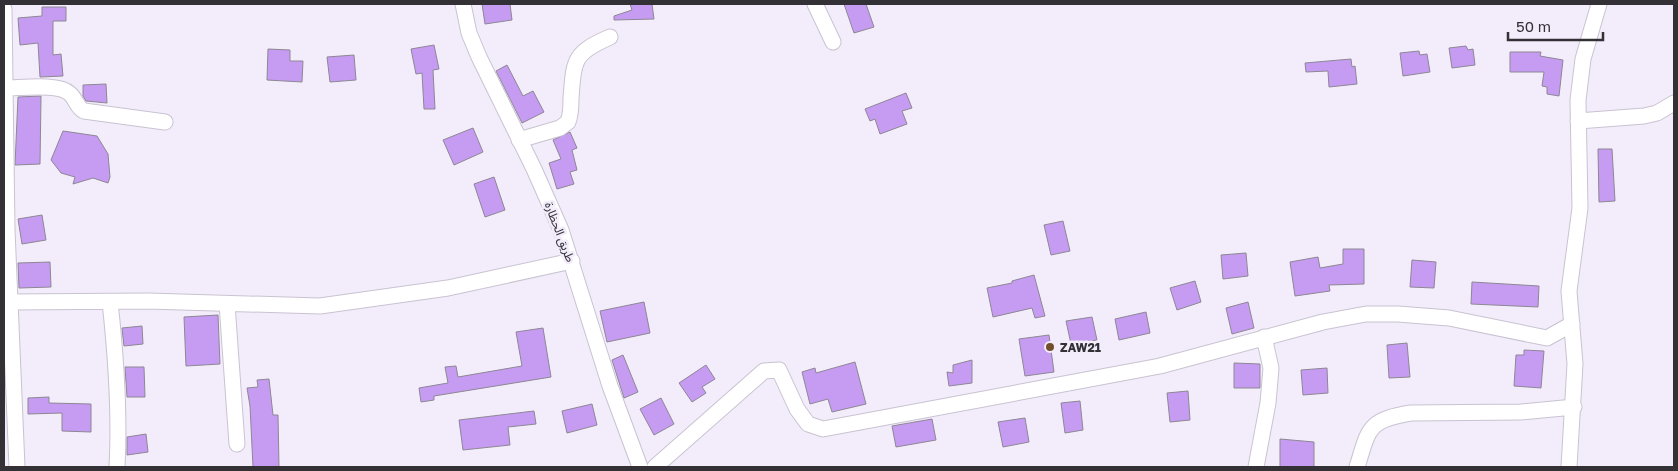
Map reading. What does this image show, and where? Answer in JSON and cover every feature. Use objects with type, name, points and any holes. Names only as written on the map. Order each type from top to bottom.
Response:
[{"type":"street","name":"طريق الحظارة","points":[[463,4],[469,33],[478,58],[548,199],[572,261],[610,386],[640,467]]},
{"type":"street","points":[[815,4],[833,42]]},
{"type":"street","points":[[1569,467],[1574,407],[1575,364],[1569,275],[1580,208],[1578,121],[1583,60],[1599,4]]},
{"type":"street","points":[[4,10],[10,302],[17,467]]},
{"type":"street","points":[[519,140],[566,125],[570,119],[574,68],[579,55],[586,48],[610,37]]},
{"type":"street","points":[[6,88],[62,88],[71,93],[79,108],[84,111],[164,122]]},
{"type":"street","points":[[1578,121],[1644,116],[1657,113],[1674,103]]},
{"type":"street","points":[[10,302],[320,306],[448,288],[572,261]]},
{"type":"street","points":[[110,302],[116,362],[119,426],[117,467]]},
{"type":"street","points":[[226,304],[237,444]]},
{"type":"street","points":[[655,467],[764,371],[780,370],[796,410],[808,424],[823,429],[1160,366],[1323,322],[1366,314],[1398,314],[1449,318],[1547,338],[1572,324]]},
{"type":"street","points":[[1256,467],[1268,403],[1271,368],[1264,337]]},
{"type":"street","points":[[1357,467],[1371,428],[1377,422],[1394,416],[1411,413],[1521,412],[1574,407]]},
{"type":"building","points":[[482,4],[510,4],[512,20],[485,24]]},
{"type":"building","points":[[630,4],[652,4],[654,19],[614,20],[614,16],[632,10]]},
{"type":"building","points":[[844,4],[866,4],[874,27],[854,33]]},
{"type":"building","points":[[42,7],[66,7],[66,21],[53,21],[53,55],[61,54],[63,76],[40,77],[38,43],[20,45],[18,18],[42,16]]},
{"type":"building","points":[[434,45],[439,69],[433,70],[435,109],[424,109],[422,73],[416,74],[411,49]]},
{"type":"building","points":[[1466,46],[1468,50],[1473,49],[1475,65],[1452,68],[1449,48]]},
{"type":"building","points":[[268,49],[290,50],[290,61],[303,61],[302,82],[267,80]]},
{"type":"building","points":[[1419,51],[1420,55],[1427,54],[1430,72],[1403,76],[1400,53]]},
{"type":"building","points":[[1510,52],[1541,52],[1540,56],[1563,60],[1559,96],[1547,94],[1547,87],[1542,86],[1544,72],[1510,72]]},
{"type":"building","points":[[354,55],[356,80],[330,82],[327,57]]},
{"type":"building","points":[[1351,59],[1352,67],[1355,66],[1357,84],[1329,87],[1328,71],[1306,72],[1305,63]]},
{"type":"building","points":[[507,65],[523,96],[533,91],[544,112],[522,123],[496,71]]},
{"type":"building","points":[[106,84],[107,103],[86,101],[83,96],[83,85]]},
{"type":"building","points":[[906,93],[912,108],[902,111],[907,124],[880,134],[875,119],[870,121],[865,109]]},
{"type":"building","points":[[41,96],[40,164],[15,165],[18,97]]},
{"type":"building","points":[[473,128],[483,152],[454,165],[443,140]]},
{"type":"building","points":[[63,131],[97,136],[108,154],[110,177],[108,183],[93,178],[73,184],[75,177],[61,173],[51,160]]},
{"type":"building","points":[[570,132],[577,148],[572,150],[577,170],[570,172],[574,184],[557,189],[549,163],[561,159],[553,140]]},
{"type":"building","points":[[1598,149],[1612,149],[1615,201],[1599,202]]},
{"type":"building","points":[[494,177],[505,210],[485,217],[474,184]]},
{"type":"building","points":[[42,215],[46,240],[22,244],[18,219]]},
{"type":"building","points":[[1063,221],[1070,251],[1051,255],[1044,225]]},
{"type":"building","points":[[1343,249],[1364,249],[1364,284],[1329,285],[1330,291],[1295,296],[1290,262],[1318,257],[1320,268],[1343,264]]},
{"type":"building","points":[[1246,253],[1248,276],[1223,279],[1221,255]]},
{"type":"building","points":[[1412,260],[1436,262],[1434,288],[1410,287]]},
{"type":"building","points":[[50,262],[51,287],[19,288],[18,263]]},
{"type":"building","points":[[1034,275],[1045,316],[1035,318],[1032,308],[993,317],[987,288],[1012,283],[1012,281]]},
{"type":"building","points":[[1195,281],[1201,302],[1177,310],[1170,288]]},
{"type":"building","points":[[1472,282],[1539,286],[1538,307],[1471,304]]},
{"type":"building","points":[[644,302],[650,333],[607,342],[600,311]]},
{"type":"building","points":[[1248,302],[1254,328],[1232,334],[1226,308]]},
{"type":"building","points":[[1146,312],[1150,333],[1119,340],[1115,319]]},
{"type":"building","points":[[218,315],[220,364],[186,366],[184,317]]},
{"type":"building","points":[[1092,317],[1097,340],[1071,344],[1066,321]]},
{"type":"building","points":[[142,326],[143,344],[124,346],[122,328]]},
{"type":"building","points":[[543,328],[551,377],[434,396],[434,400],[421,402],[419,388],[448,383],[445,367],[456,366],[458,377],[522,366],[516,332]]},
{"type":"building","points":[[1049,335],[1054,372],[1025,376],[1019,339]]},
{"type":"building","points":[[1407,343],[1410,377],[1389,378],[1387,345]]},
{"type":"building","points":[[1524,350],[1544,351],[1541,388],[1514,386],[1516,355],[1524,355]]},
{"type":"building","points":[[623,355],[638,392],[624,398],[612,360]]},
{"type":"building","points":[[972,360],[972,383],[949,386],[947,372],[953,373],[953,365]]},
{"type":"building","points":[[855,362],[866,404],[832,412],[828,399],[810,404],[802,372],[815,368],[816,373]]},
{"type":"building","points":[[1234,363],[1260,364],[1260,388],[1234,388]]},
{"type":"building","points":[[706,365],[715,379],[702,387],[706,393],[692,402],[679,383]]},
{"type":"building","points":[[125,367],[144,367],[145,397],[127,397]]},
{"type":"building","points":[[1327,368],[1328,393],[1303,395],[1301,370]]},
{"type":"building","points":[[269,379],[273,415],[278,415],[279,467],[253,467],[250,406],[247,388],[258,387],[257,380]]},
{"type":"building","points":[[1188,391],[1190,420],[1170,422],[1167,393]]},
{"type":"building","points":[[49,397],[49,403],[91,404],[91,432],[62,431],[62,413],[28,414],[28,398]]},
{"type":"building","points":[[661,398],[674,424],[654,435],[640,409]]},
{"type":"building","points":[[1080,401],[1083,430],[1065,433],[1061,403]]},
{"type":"building","points":[[592,404],[597,425],[567,433],[562,411]]},
{"type":"building","points":[[534,411],[536,424],[508,427],[510,445],[463,450],[459,420]]},
{"type":"building","points":[[1025,418],[1029,442],[1003,447],[998,422]]},
{"type":"building","points":[[932,419],[936,440],[896,447],[892,426]]},
{"type":"building","points":[[146,434],[148,452],[127,455],[127,437]]},
{"type":"building","points":[[1280,439],[1314,442],[1314,467],[1280,467]]},
{"type":"place","name":"ZAW21","points":[[1050,347]]}]
